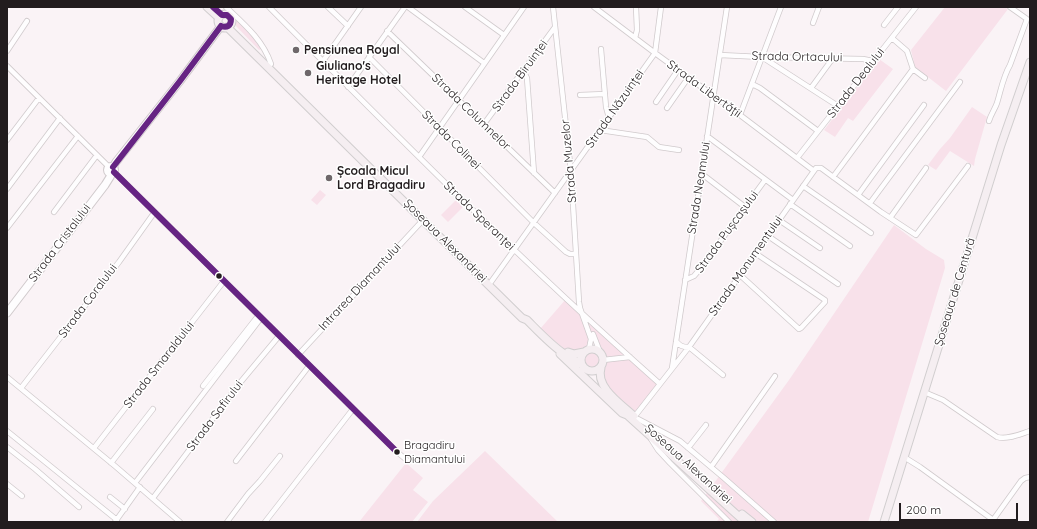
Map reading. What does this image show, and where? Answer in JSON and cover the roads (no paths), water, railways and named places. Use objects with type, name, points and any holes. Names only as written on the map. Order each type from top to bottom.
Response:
[{"type":"main road","points":[[208,7],[220,16]]},
{"type":"main road","points":[[213,7],[220,16]]},
{"type":"main road","points":[[226,14],[231,19],[226,26],[218,23],[220,16],[226,14]]},
{"type":"main road","name":"Șoseaua Alexandriei","points":[[226,26],[271,64],[490,282],[560,347],[574,354],[587,351]]},
{"type":"main road","name":"Șoseaua Alexandriei","points":[[226,26],[522,318],[527,320],[563,353],[582,365]]},
{"type":"main road","name":"Șoseaua de Centură","points":[[884,522],[1001,145],[1030,62]]},
{"type":"main road","points":[[522,318],[622,412],[633,417]]},
{"type":"main road","points":[[596,350],[600,352],[603,360],[601,368],[595,371],[588,371],[582,365],[581,358],[587,351],[596,350]]},
{"type":"main road","name":"Șoseaua Alexandriei","points":[[601,368],[600,375],[603,386],[611,395],[633,417],[752,522]]},
{"type":"main road","name":"Șoseaua Alexandriei","points":[[588,371],[604,391],[624,411],[633,417],[649,436],[744,522]]},
{"type":"street","points":[[226,7],[258,40],[271,64]]},
{"type":"street","name":"Strada Speranței","points":[[269,7],[513,250],[660,384]]},
{"type":"street","points":[[328,7],[348,26]]},
{"type":"street","points":[[323,61],[361,7]]},
{"type":"street","points":[[348,87],[387,31],[407,7],[484,63]]},
{"type":"street","points":[[465,7],[504,35]]},
{"type":"street","points":[[418,157],[524,7]]},
{"type":"street","name":"Strada Muzelor","points":[[553,7],[571,172],[579,302],[583,314]]},
{"type":"street","name":"Strada Libertății","points":[[594,7],[655,54],[740,115],[814,171]]},
{"type":"street","points":[[635,38],[637,30],[636,7]]},
{"type":"street","points":[[655,54],[661,7]]},
{"type":"street","name":"Strada Neamului","points":[[672,370],[727,7]]},
{"type":"street","points":[[740,115],[781,7]]},
{"type":"street","points":[[813,23],[819,7]]},
{"type":"street","points":[[884,25],[898,7]]},
{"type":"street","name":"Strada Dealului","points":[[797,158],[916,7]]},
{"type":"street","points":[[989,121],[1027,19],[1010,7]]},
{"type":"street","points":[[7,51],[27,21]]},
{"type":"street","name":"Strada Cristalului","points":[[7,309],[109,178],[111,170],[116,162],[226,26]]},
{"type":"street","name":"Strada Biruinței","points":[[484,124],[555,27]]},
{"type":"street","name":"Strada Columnelor","points":[[387,31],[555,193]]},
{"type":"street","points":[[892,38],[907,51],[913,69],[925,78]]},
{"type":"street","points":[[601,49],[606,107],[609,118]]},
{"type":"street","name":"Strada Năzuinței","points":[[490,282],[655,54]]},
{"type":"street","name":"Strada Ortacului","points":[[720,55],[863,59],[873,61]]},
{"type":"street","name":"Strada Colinei","points":[[369,57],[534,223],[566,252],[576,254]]},
{"type":"street","points":[[761,57],[838,106]]},
{"type":"street","points":[[811,88],[833,58]]},
{"type":"street","points":[[7,66],[309,366],[408,461]]},
{"type":"street","points":[[913,69],[833,177],[890,218],[916,234],[968,166]]},
{"type":"street","points":[[523,70],[527,78],[534,173]]},
{"type":"street","points":[[656,102],[678,70]]},
{"type":"street","points":[[667,108],[688,78]]},
{"type":"street","points":[[870,203],[960,82]]},
{"type":"street","points":[[752,84],[760,88],[818,131]]},
{"type":"street","points":[[580,95],[605,94]]},
{"type":"street","points":[[7,140],[39,98]]},
{"type":"street","points":[[858,195],[924,105]]},
{"type":"street","points":[[7,189],[60,118]]},
{"type":"street","points":[[600,130],[647,137],[660,147],[679,150]]},
{"type":"street","points":[[7,228],[78,136]]},
{"type":"street","points":[[707,136],[850,246]]},
{"type":"street","points":[[54,212],[97,155]]},
{"type":"street","name":"Strada Monumentului","points":[[633,417],[672,370],[814,171],[819,167],[833,177]]},
{"type":"street","points":[[890,218],[926,168]]},
{"type":"street","points":[[702,174],[745,207]]},
{"type":"street","name":"Strada Pușcașului","points":[[686,280],[694,276],[700,269],[765,180]]},
{"type":"street","points":[[803,186],[871,233]]},
{"type":"street","name":"Strada Coralului","points":[[21,388],[119,262],[154,213]]},
{"type":"street","name":"Intrarea Diamantului","points":[[298,355],[423,220]]},
{"type":"street","points":[[779,220],[820,248]]},
{"type":"street","name":"Strada Cristalului","points":[[7,313],[75,222]]},
{"type":"street","points":[[768,236],[838,284]]},
{"type":"street","points":[[740,275],[799,329],[825,302],[825,300],[756,253]]},
{"type":"street","name":"Strada Smaraldului","points":[[94,448],[224,281]]},
{"type":"street","points":[[583,314],[591,339],[587,351]]},
{"type":"street","points":[[583,314],[589,324],[600,352]]},
{"type":"street","points":[[203,386],[260,317]]},
{"type":"street","points":[[135,483],[260,317]]},
{"type":"street","name":"Strada Safirului","points":[[153,498],[239,384],[279,336]]},
{"type":"street","points":[[676,341],[679,346],[688,347],[723,375]]},
{"type":"street","points":[[603,360],[630,357]]},
{"type":"street","points":[[236,461],[309,366]]},
{"type":"street","points":[[711,467],[775,376]]},
{"type":"street","points":[[7,377],[94,448],[180,522]]},
{"type":"street","points":[[924,392],[943,400],[997,437],[1001,438],[1030,431]]},
{"type":"street","points":[[111,463],[153,409]]},
{"type":"street","points":[[265,522],[353,409]]},
{"type":"street","points":[[633,417],[677,439],[774,522]]},
{"type":"street","points":[[688,448],[706,424]]},
{"type":"street","points":[[7,431],[117,520],[123,522]]},
{"type":"street","points":[[649,436],[670,463],[729,522]]},
{"type":"street","points":[[7,447],[79,507]]},
{"type":"street","points":[[227,522],[280,456]]},
{"type":"street","points":[[904,457],[994,521],[1021,481],[1030,477]]},
{"type":"street","points":[[7,484],[22,496]]},
{"type":"street","points":[[117,520],[140,487]]},
{"type":"street","points":[[110,498],[125,508]]},
{"type":"place","name":"Pensiunea Royal","points":[[296,50]]},
{"type":"place","name":"Giuliano's Heritage Hotel","points":[[308,73]]},
{"type":"place","name":"Școala Micul Lord Bragadiru","points":[[329,178]]},
{"type":"place","name":"Bragadiru Diamantului","points":[[397,452]]}]
